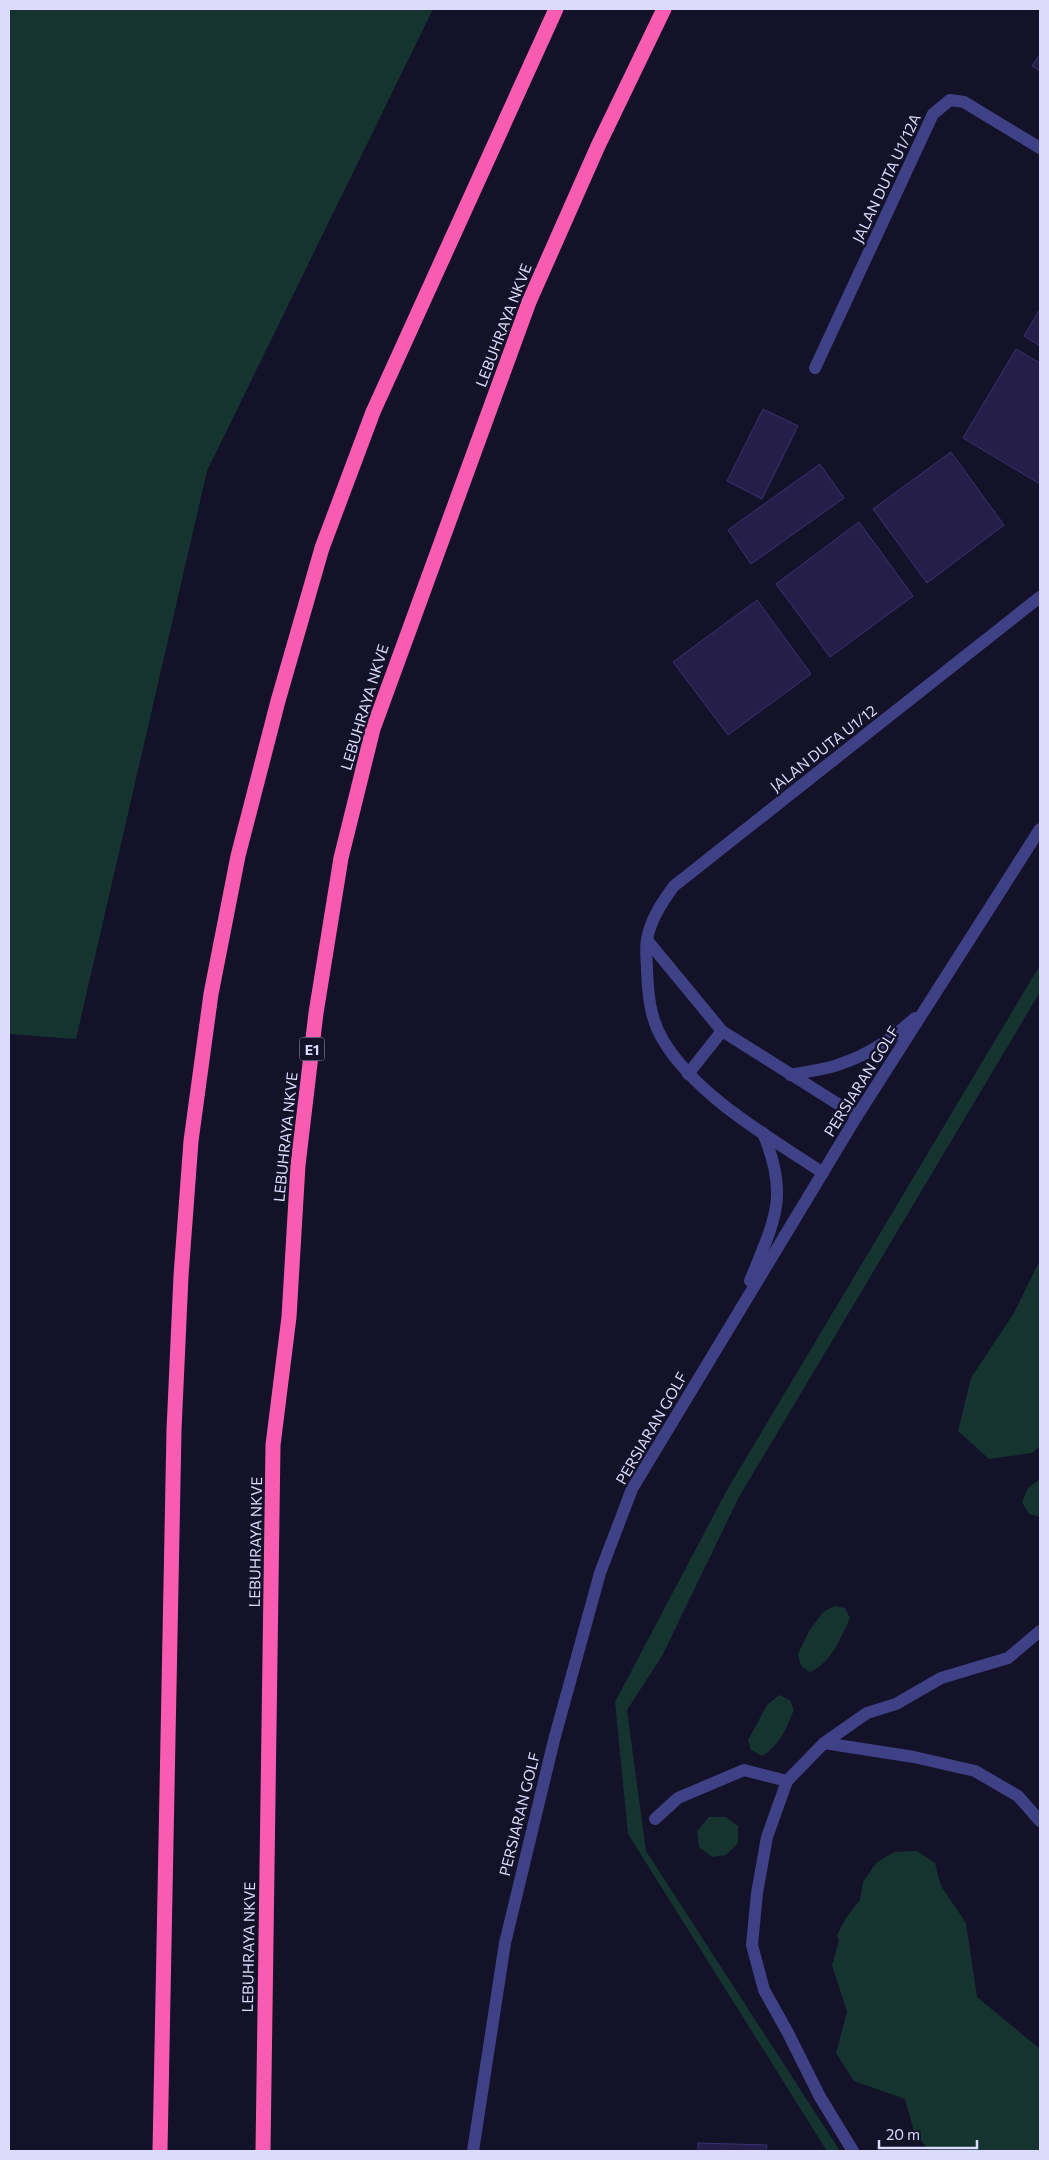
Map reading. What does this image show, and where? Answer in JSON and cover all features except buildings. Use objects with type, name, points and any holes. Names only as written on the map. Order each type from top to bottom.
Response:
[{"type":"highway","points":[[160,2151],[174,1421],[181,1276],[191,1141],[211,994],[238,856],[278,700],[322,548],[377,403],[556,9]]},
{"type":"highway","name":"LEBUHRAYA NKVE","points":[[263,2151],[274,1444],[289,1318],[298,1166],[316,1013],[340,858],[373,729],[529,302],[598,146],[664,9]]},
{"type":"street","name":"JALAN DUTA U1/12A","points":[[815,368],[933,114],[950,100],[964,102],[1040,148]]},
{"type":"street","name":"JALAN DUTA U1/12","points":[[647,940],[660,904],[674,886],[1040,597]]},
{"type":"street","name":"PERSIARAN GOLF","points":[[474,2151],[505,1943],[554,1740],[600,1573],[632,1489],[858,1116],[1040,829]]},
{"type":"street","points":[[647,940],[722,1031],[858,1116]]},
{"type":"street","points":[[647,940],[648,998],[662,1039],[688,1074],[737,1116],[823,1173]]},
{"type":"street","points":[[790,1075],[842,1064],[871,1050],[898,1034],[929,1004]]},
{"type":"street","points":[[688,1074],[722,1031]]},
{"type":"street","points":[[738,1314],[777,1209],[779,1187],[776,1168],[763,1133]]},
{"type":"street","points":[[853,2151],[820,2097],[764,1990],[752,1945],[757,1893],[767,1837],[787,1782],[824,1743],[867,1713],[896,1704],[941,1678],[1008,1658],[1040,1631]]},
{"type":"street","points":[[824,1743],[914,1757],[975,1771],[1018,1796],[1040,1821]]},
{"type":"street","points":[[655,1818],[678,1798],[744,1770],[787,1782]]},
{"type":"green space","points":[[9,9],[433,9],[207,471],[76,1039],[9,1034]]},
{"type":"green space","points":[[1040,965],[1040,992],[739,1497],[662,1656],[627,1710],[646,1851],[840,2151],[827,2151],[628,1834],[615,1702],[727,1490]]},
{"type":"green space","points":[[1040,1260],[1040,1446],[1032,1453],[989,1459],[958,1431],[971,1378],[1014,1313]]},
{"type":"green space","points":[[1040,1479],[1040,1517],[1029,1514],[1022,1502],[1028,1488]]},
{"type":"green space","points":[[835,1606],[845,1608],[850,1618],[830,1656],[824,1663],[810,1672],[801,1666],[798,1654],[809,1631],[824,1611]]},
{"type":"green space","points":[[779,1695],[790,1700],[794,1710],[778,1742],[762,1756],[751,1750],[748,1740],[767,1705]]},
{"type":"green space","points":[[709,1817],[726,1817],[738,1826],[738,1843],[726,1855],[712,1857],[699,1847],[697,1831]]},
{"type":"green space","points":[[917,1851],[935,1863],[941,1886],[966,1923],[977,1997],[1040,2049],[1040,2151],[931,2151],[915,2135],[905,2099],[854,2081],[836,2053],[847,2012],[832,1965],[839,1941],[837,1935],[846,1918],[860,1900],[863,1882],[876,1863],[894,1852]]}]
